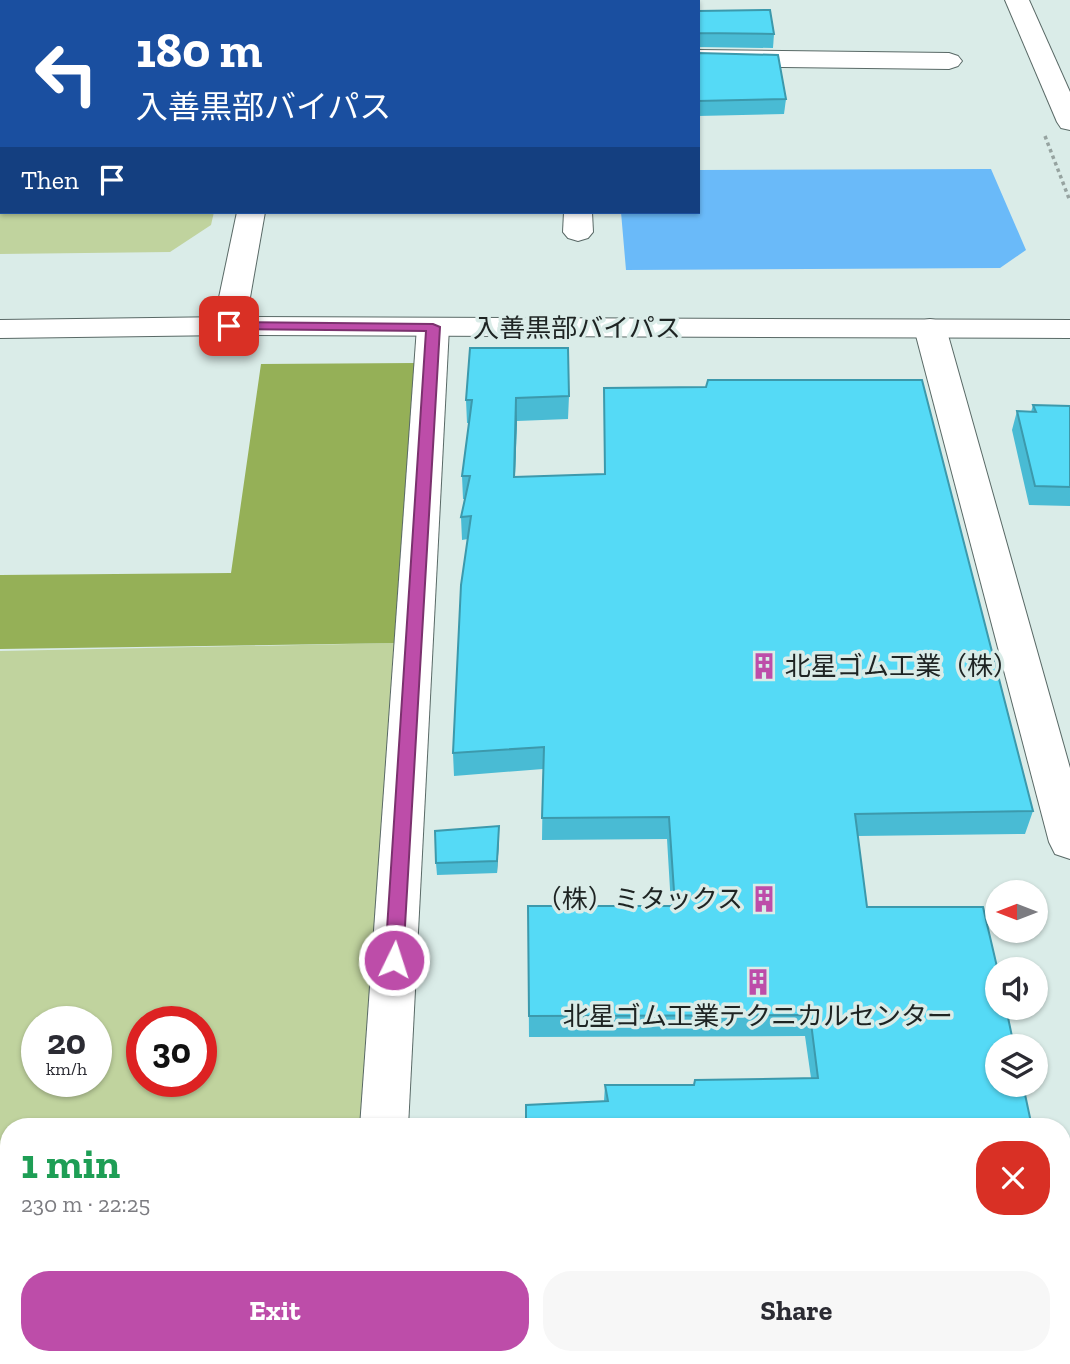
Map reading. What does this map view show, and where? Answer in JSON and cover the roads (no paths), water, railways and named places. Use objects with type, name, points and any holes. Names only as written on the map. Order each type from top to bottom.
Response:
[{"type":"main road","points":[[1017,0],[1063,90],[1070,122]]},
{"type":"main road","points":[[700,58],[949,61]]},
{"type":"main road","points":[[229,326],[251,214]]},
{"type":"main road","name":"入善黒部バイパス","points":[[0,329],[229,326],[1070,329]]},
{"type":"main road","points":[[384,1118],[433,327]]},
{"type":"main road","points":[[930,328],[1070,842]]},
{"type":"water","points":[[991,169],[1026,250],[1000,268],[626,270],[621,214],[700,214],[700,170]]},
{"type":"place","name":"北星ゴム工業（株）","points":[[764,666]]},
{"type":"place","name":"（株）ミタックス","points":[[764,899]]},
{"type":"place","name":"北星ゴム工業テクニカルセンター","points":[[758,982]]}]
